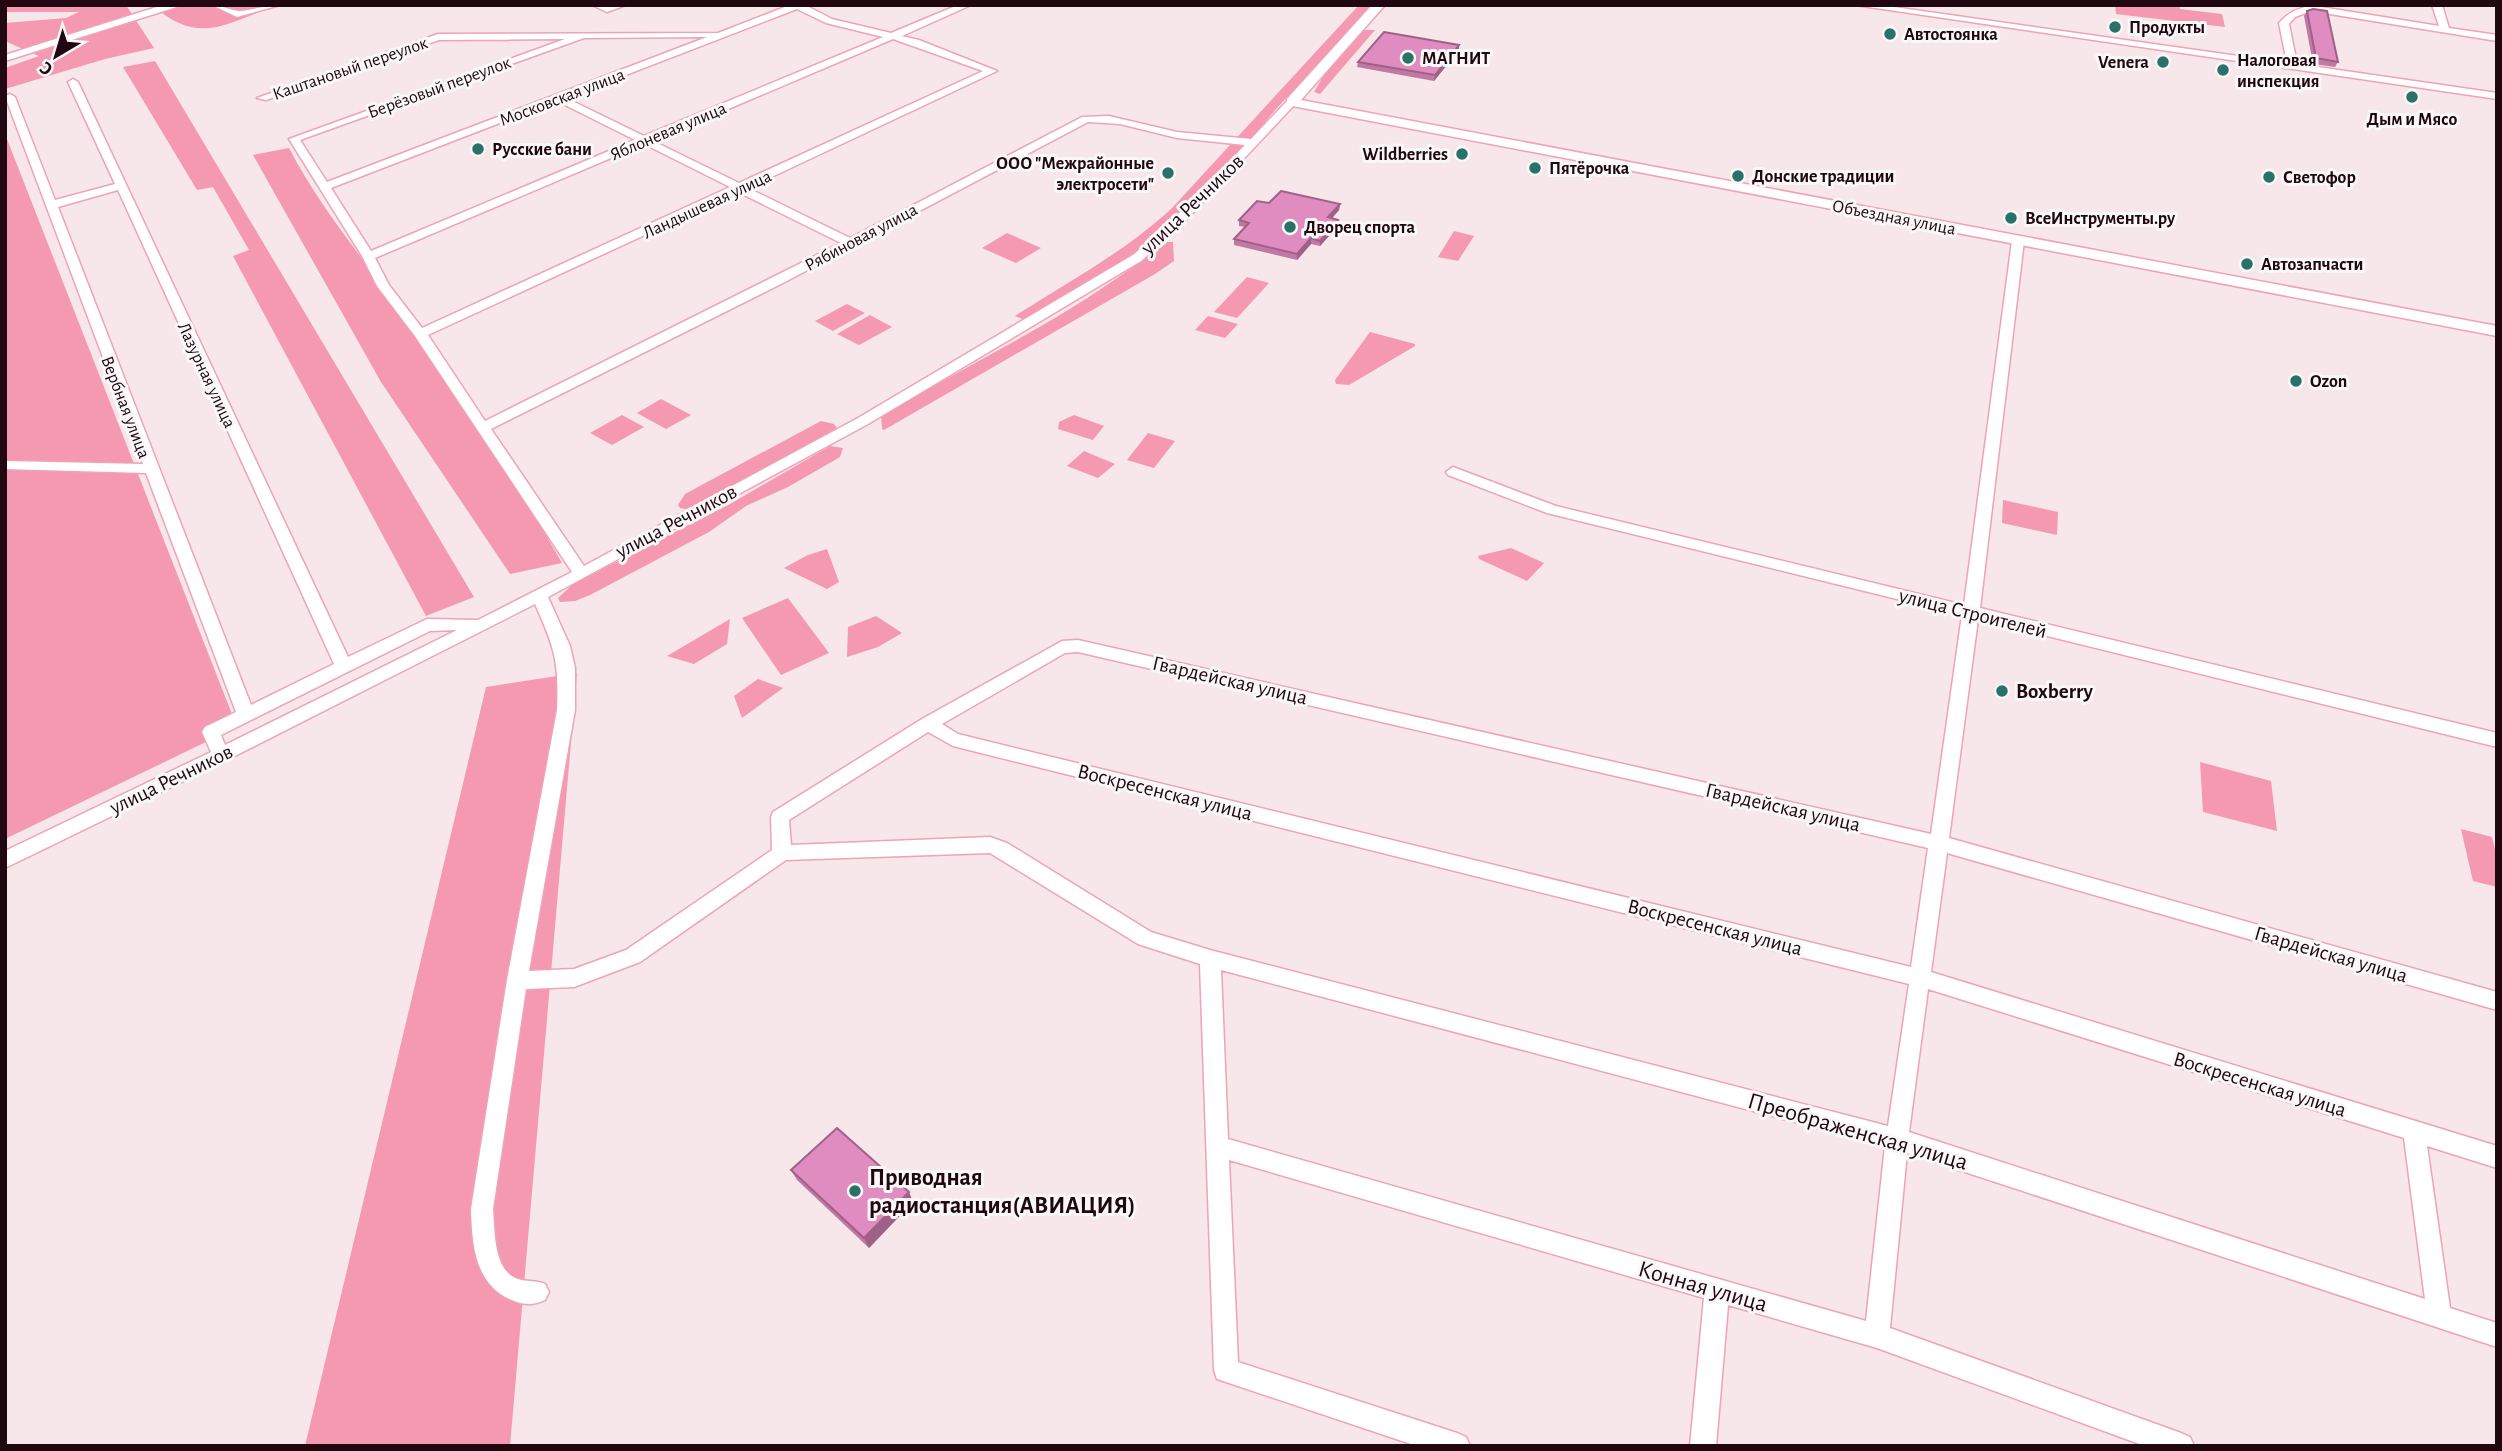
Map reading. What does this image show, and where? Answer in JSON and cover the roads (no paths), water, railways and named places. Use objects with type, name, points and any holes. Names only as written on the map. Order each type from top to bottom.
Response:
[{"type":"main road","points":[[1292,102],[1379,5]]},
{"type":"main road","name":"Объездная улица","points":[[1292,102],[2497,331]]},
{"type":"street","points":[[5,58],[179,5]]},
{"type":"street","points":[[216,5],[237,14],[276,5]]},
{"type":"street","points":[[596,5],[607,9],[622,5]]},
{"type":"street","points":[[798,5],[829,21],[890,37]]},
{"type":"street","name":"Московская улица","points":[[324,187],[798,5]]},
{"type":"street","name":"Яблоневая улица","points":[[368,256],[967,5]]},
{"type":"street","points":[[1859,5],[2497,96]]},
{"type":"street","points":[[2437,5],[2445,30]]},
{"type":"street","points":[[2292,65],[2284,23],[2292,15],[2316,7],[2497,38]]},
{"type":"street","name":"Берёзовый переулок","points":[[324,187],[294,139],[584,35]]},
{"type":"street","name":"Каштановый переулок","points":[[262,98],[438,37],[720,35]]},
{"type":"street","name":"Ландышевая улица","points":[[420,334],[992,71],[916,42],[890,37]]},
{"type":"street","name":"Лазурная улица","points":[[73,82],[344,667]]},
{"type":"street","name":"Вербная улица","points":[[10,97],[246,715]]},
{"type":"street","points":[[559,98],[850,243]]},
{"type":"street","name":"улица Речников","points":[[5,860],[539,594],[829,440],[1104,279],[1156,244],[1292,102]]},
{"type":"street","name":"Рябиновая улица","points":[[482,428],[850,243],[1086,119],[1142,126],[1175,134],[1231,138],[1254,143]]},
{"type":"street","points":[[50,205],[121,186]]},
{"type":"street","points":[[324,187],[368,256],[383,286],[420,334],[549,522],[580,572]]},
{"type":"street","points":[[1877,1336],[1897,1139],[1971,612],[2018,241]]},
{"type":"street","points":[[5,465],[150,469]]},
{"type":"street","name":"улица Строителей","points":[[1453,472],[1552,510],[2497,740]]},
{"type":"street","points":[[537,1292],[517,1294],[502,1283],[490,1264],[484,1240],[482,1209],[517,980],[566,710],[566,668],[562,646],[539,594]]},
{"type":"street","points":[[220,755],[211,732],[427,625],[479,624]]},
{"type":"street","name":"Гвардейская улица","points":[[928,724],[1062,647],[1078,646],[1938,843],[2497,1001]]},
{"type":"street","points":[[517,980],[574,978],[633,956],[782,853],[779,817],[928,724]]},
{"type":"street","name":"Воскресенская улица","points":[[928,724],[953,739],[1921,978],[2497,1157]]},
{"type":"street","name":"Преображенская улица","points":[[782,853],[990,845],[1000,848],[1145,938],[1210,959],[1897,1139],[2497,1335]]},
{"type":"street","points":[[1210,959],[1226,1370],[1457,1446]]},
{"type":"street","points":[[2414,1132],[2439,1314]]},
{"type":"street","name":"Конная улица","points":[[1219,1147],[1877,1336],[2181,1446]]},
{"type":"street","points":[[1703,1446],[1717,1290]]},
{"type":"place","name":"Продукты","points":[[2115,27]]},
{"type":"place","name":"Автостоянка","points":[[1890,34]]},
{"type":"place","name":"МАГНИТ","points":[[1408,58]]},
{"type":"place","name":"Venera","points":[[2163,62]]},
{"type":"place","name":"Налоговая инспекция","points":[[2223,70]]},
{"type":"place","name":"Дым и Мясо","points":[[2412,97]]},
{"type":"place","name":"Русские бани","points":[[478,149]]},
{"type":"place","name":"Wildberries","points":[[1462,154]]},
{"type":"place","name":"Пятёрочка","points":[[1535,168]]},
{"type":"place","name":"ООО \"Межрайонные электросети\"","points":[[1168,173]]},
{"type":"place","name":"Донские традиции","points":[[1738,176]]},
{"type":"place","name":"Светофор","points":[[2269,177]]},
{"type":"place","name":"ВсеИнструменты.ру","points":[[2011,218]]},
{"type":"place","name":"Дворец спорта","points":[[1290,227]]},
{"type":"place","name":"Автозапчасти","points":[[2247,264]]},
{"type":"place","name":"Ozon","points":[[2296,381]]},
{"type":"place","name":"Boxberry","points":[[2002,691]]},
{"type":"place","name":"Приводная радиостанция(АВИАЦИЯ)","points":[[855,1191]]}]
